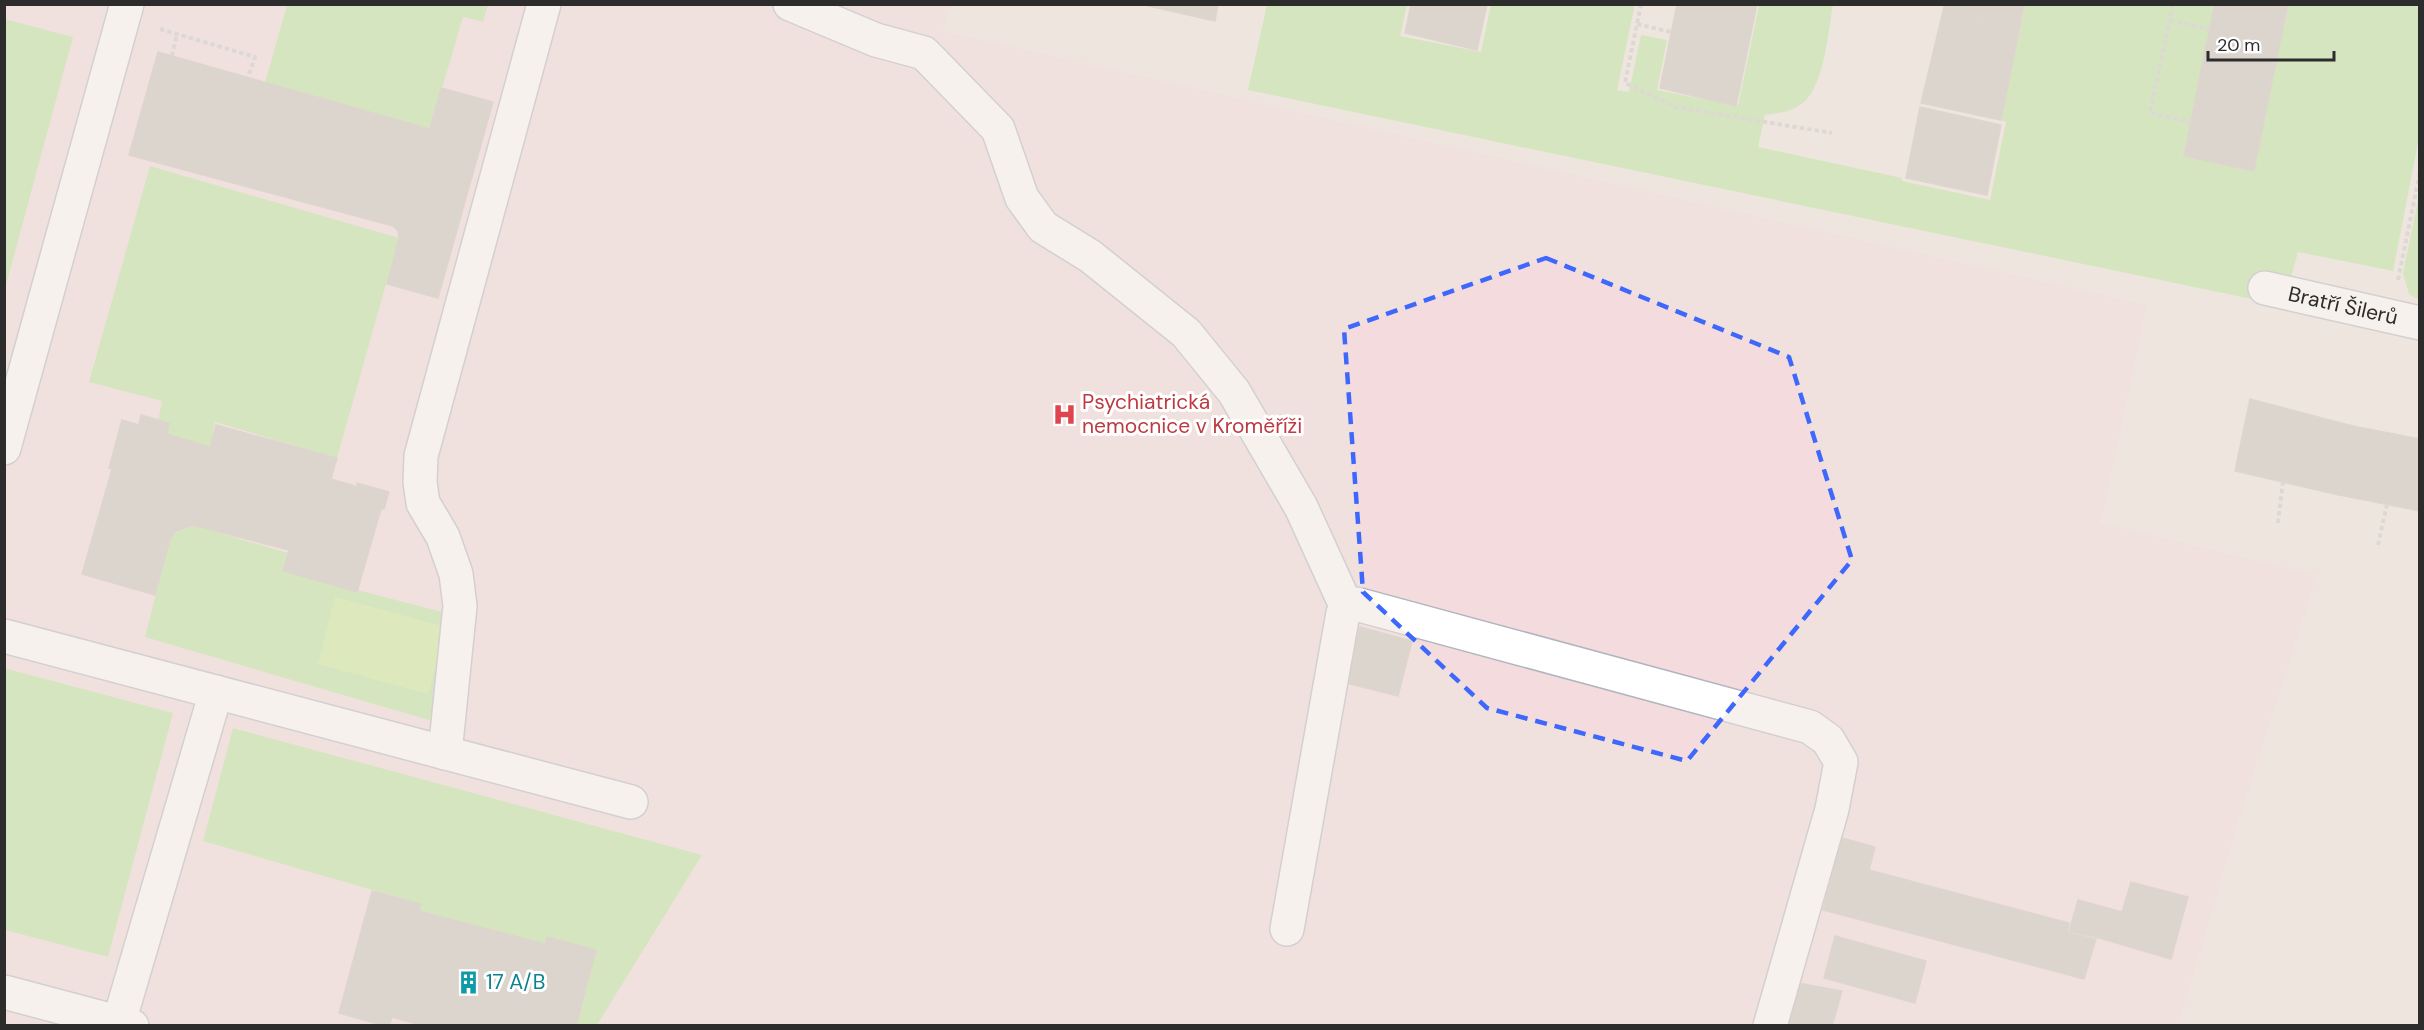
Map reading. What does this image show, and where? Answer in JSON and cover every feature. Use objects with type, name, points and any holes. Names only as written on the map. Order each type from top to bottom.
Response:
[{"type":"street","points":[[445,753],[460,606],[456,574],[443,537],[423,503],[420,482],[421,456],[544,4]]},
{"type":"street","points":[[790,4],[876,40],[924,53],[998,129],[1022,198],[1043,227],[1090,256],[1186,333],[1234,392],[1301,507],[1347,608]]},
{"type":"street","points":[[4,448],[125,12]]},
{"type":"street","name":"Bratří Šilerů","points":[[2265,288],[2405,320]]},
{"type":"street","points":[[1287,929],[1342,613],[1356,604],[1787,721],[1810,728],[1828,740],[1841,762],[1832,809],[1770,1026]]},
{"type":"street","points":[[4,636],[631,802]]},
{"type":"street","points":[[4,992],[126,1024],[216,692]]},
{"type":"path","points":[[1641,4],[1625,83],[1675,107],[1832,133]]},
{"type":"path","points":[[2174,4],[2150,113],[2191,122]]},
{"type":"path","points":[[125,12],[177,34],[255,57],[249,77]]},
{"type":"path","points":[[2170,20],[2210,30]]},
{"type":"path","points":[[1637,24],[1671,32]]},
{"type":"path","points":[[171,56],[177,34]]},
{"type":"path","points":[[2405,320],[2420,172]]},
{"type":"path","points":[[2278,523],[2283,481]]},
{"type":"path","points":[[2378,545],[2387,504]]},
{"type":"highlighted area","points":[[1546,258],[1789,357],[1852,560],[1687,761],[1487,708],[1363,592],[1344,329]]},
{"type":"shaded area","name":"Psychiatrická nemocnice v Kroměříži","points":[[5,5],[950,5],[943,31],[2147,305],[2101,523],[2317,575],[2237,826],[2179,1025],[5,1026]]},
{"type":"green space","points":[[1635,4],[1617,90],[1629,92],[1641,35],[1667,40],[1657,90],[1738,106],[1759,5],[1833,5],[1817,82],[1804,102],[1795,108],[1765,115],[1758,147],[1902,178],[1902,181],[1990,200],[2006,122],[2001,120],[2025,5],[2419,5],[2419,138],[2393,271],[2298,252],[2290,281],[2261,301],[1248,90],[1267,5],[1407,5],[1400,36],[1481,52],[1491,5]]},
{"type":"green space","points":[[287,5],[488,5],[483,22],[463,17],[430,129],[265,83]]},
{"type":"green space","points":[[4,19],[73,37],[5,289]]},
{"type":"green space","points":[[150,166],[399,238],[337,458],[215,422],[210,447],[167,434],[169,423],[158,421],[162,401],[89,382]]},
{"type":"green space","points":[[2419,196],[2419,300],[2409,294],[2403,273]]},
{"type":"green space","points":[[192,525],[288,553],[284,571],[450,614],[439,723],[145,637],[170,539],[182,527]]},
{"type":"green space","points":[[335,597],[446,627],[428,694],[318,664]]},
{"type":"green space","points":[[4,668],[173,713],[108,957],[5,930]]},
{"type":"green space","points":[[233,728],[702,855],[597,1025],[576,1026],[596,950],[547,937],[545,944],[419,911],[421,904],[203,841]]},
{"type":"building","points":[[1140,4],[1218,4],[1215,21]]},
{"type":"building","points":[[1411,4],[1487,4],[1477,50],[1405,33]]},
{"type":"building","points":[[1677,4],[1757,4],[1736,106],[1660,88]]},
{"type":"building","points":[[1945,4],[2024,4],[2020,26],[1943,11]]},
{"type":"building","points":[[2215,4],[2288,4],[2272,81],[2202,66]]},
{"type":"building","points":[[1943,11],[2020,26],[2001,120],[1921,103]]},
{"type":"building","points":[[158,52],[430,129],[441,88],[493,102],[438,298],[387,284],[399,238],[398,231],[393,226],[129,155]]},
{"type":"building","points":[[2202,66],[2272,81],[2254,171],[2184,156]]},
{"type":"building","points":[[1920,107],[2001,125],[1987,195],[1906,178]]},
{"type":"building","points":[[2250,399],[2353,426],[2339,495],[2235,471]]},
{"type":"building","points":[[141,415],[169,423],[167,434],[210,447],[216,425],[337,458],[331,479],[358,487],[357,483],[389,492],[384,509],[381,509],[357,592],[283,571],[289,550],[192,525],[176,531],[170,539],[155,595],[82,574],[112,469],[109,468],[122,420],[139,425]]},
{"type":"building","points":[[2353,426],[2420,439],[2420,511],[2339,495]]},
{"type":"building","points":[[1360,627],[1412,641],[1398,696],[1346,683]]},
{"type":"building","points":[[1842,838],[1875,847],[1869,870],[2069,923],[2067,933],[2096,939],[2084,979],[1823,910]]},
{"type":"building","points":[[2131,882],[2188,897],[2171,959],[2096,937],[2069,932],[2078,900],[2122,912]]},
{"type":"building","name":"17 A/B","points":[[372,891],[421,904],[419,911],[545,944],[547,937],[596,950],[576,1026],[423,1026],[392,1017],[389,1026],[385,1026],[339,1013]]},
{"type":"building","points":[[1835,936],[1926,961],[1915,1003],[1824,978]]},
{"type":"building","points":[[1798,983],[1842,991],[1832,1026],[1785,1026]]},
{"type":"place","name":"Psychiatrická nemocnice v Kroměříži","points":[[1064,414]]},
{"type":"place","name":"17 A/B","points":[[468,982]]}]
